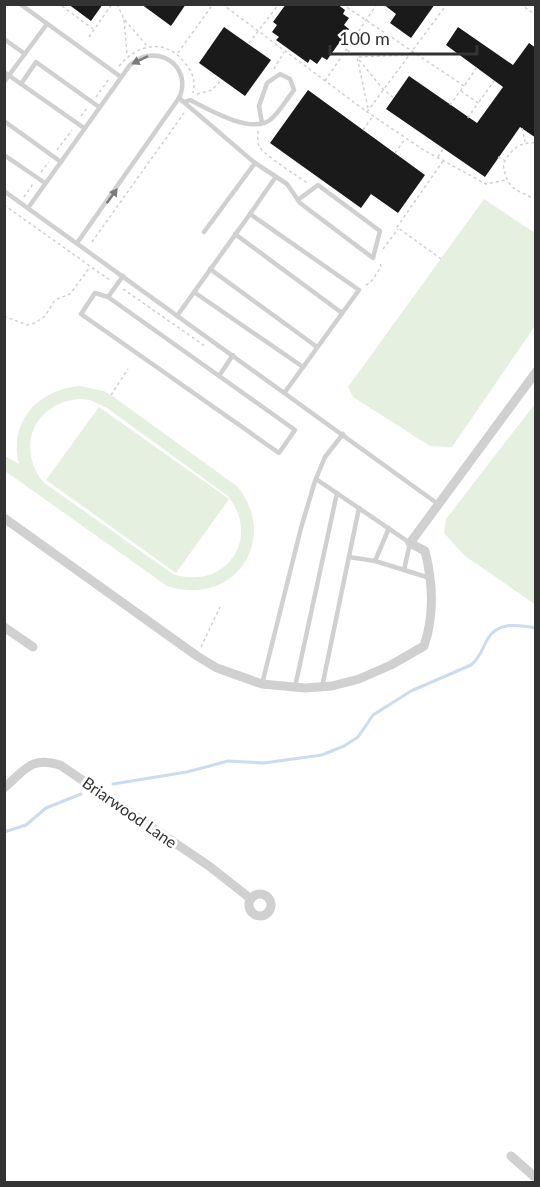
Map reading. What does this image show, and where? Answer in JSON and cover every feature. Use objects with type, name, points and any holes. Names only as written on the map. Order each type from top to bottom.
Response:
[{"type":"street","points":[[4,518],[217,668],[262,684],[295,687],[322,687],[359,679],[391,665],[424,646],[432,612],[430,578],[424,551],[410,543],[536,372]]},
{"type":"street","points":[[4,627],[33,647]]},
{"type":"street","name":"Briarwood Lane","points":[[4,788],[31,765],[42,761],[60,765],[209,866],[251,899]]},
{"type":"street","points":[[511,1156],[536,1178]]},
{"type":"lane","points":[[20,4],[121,77]]},
{"type":"lane","points":[[4,82],[7,74],[47,24]]},
{"type":"lane","points":[[4,39],[25,54]]},
{"type":"lane","points":[[28,208],[130,65],[141,57],[161,56],[175,65],[183,78],[184,88],[179,98],[77,243]]},
{"type":"lane","points":[[21,84],[36,62],[99,107]]},
{"type":"lane","points":[[7,74],[84,128]]},
{"type":"lane","points":[[185,102],[190,100],[234,121],[260,124],[270,120],[294,90],[290,79],[279,74],[267,83],[259,106],[260,124]]},
{"type":"lane","points":[[179,98],[255,163],[286,184],[300,203],[373,258],[380,231],[318,185],[298,200]]},
{"type":"lane","points":[[4,121],[60,162]]},
{"type":"lane","points":[[4,155],[45,183]]},
{"type":"lane","points":[[204,232],[255,163]]},
{"type":"lane","points":[[177,316],[275,177]]},
{"type":"lane","points":[[4,192],[439,504]]},
{"type":"lane","points":[[250,214],[359,290],[285,392]]},
{"type":"lane","points":[[235,234],[342,313]]},
{"type":"lane","points":[[210,269],[317,347]]},
{"type":"lane","points":[[108,297],[123,276]]},
{"type":"lane","points":[[195,292],[303,367]]},
{"type":"lane","points":[[95,293],[108,297],[295,430],[279,453],[81,314],[95,293]]},
{"type":"lane","points":[[219,376],[233,355]]},
{"type":"lane","points":[[262,684],[301,528],[316,479],[325,458],[343,434]]},
{"type":"lane","points":[[316,479],[410,543],[404,570]]},
{"type":"lane","points":[[295,687],[337,493]]},
{"type":"lane","points":[[322,687],[359,508]]},
{"type":"lane","points":[[375,561],[389,528]]},
{"type":"lane","points":[[349,557],[375,561],[430,578]]},
{"type":"path","points":[[89,37],[112,4]]},
{"type":"path","points":[[117,4],[124,19],[148,47]]},
{"type":"path","points":[[178,54],[213,4]]},
{"type":"path","points":[[249,43],[279,4]]},
{"type":"path","points":[[342,4],[464,86]]},
{"type":"path","points":[[325,81],[377,4]]},
{"type":"path","points":[[367,111],[447,4]]},
{"type":"path","points":[[520,4],[536,15]]},
{"type":"path","points":[[62,5],[94,29]]},
{"type":"path","points":[[223,5],[405,138],[486,184],[506,180]]},
{"type":"path","points":[[124,19],[127,56]]},
{"type":"path","points":[[346,50],[357,57],[383,89],[394,98]]},
{"type":"path","points":[[274,70],[285,52]]},
{"type":"path","points":[[357,57],[409,55]]},
{"type":"path","points":[[357,57],[367,111]]},
{"type":"path","points":[[450,105],[477,67]]},
{"type":"path","points":[[193,94],[207,93],[221,80]]},
{"type":"path","points":[[467,119],[494,81]]},
{"type":"path","points":[[460,91],[478,103]]},
{"type":"path","points":[[363,130],[372,116]]},
{"type":"path","points":[[260,124],[259,147],[265,155],[273,158],[315,188]]},
{"type":"path","points":[[522,128],[525,143]]},
{"type":"path","points":[[395,153],[405,138]]},
{"type":"path","points":[[531,197],[513,189],[506,180],[503,164],[513,148],[525,143],[536,143]]},
{"type":"path","points":[[438,157],[443,149]]},
{"type":"path","points":[[498,158],[505,161]]},
{"type":"path","points":[[441,259],[397,227],[444,160]]},
{"type":"path","points":[[4,205],[210,349]]},
{"type":"path","points":[[4,316],[27,325],[36,323],[45,316],[55,300],[70,294],[90,266]]},
{"type":"path","points":[[111,395],[129,369]]},
{"type":"path","points":[[197,656],[220,607]]},
{"type":"green space","points":[[484,199],[535,233],[535,326],[452,447],[430,446],[353,397],[348,387]]},
{"type":"green space","points":[[80,386],[104,391],[238,487],[250,508],[254,528],[251,548],[243,565],[230,579],[212,587],[191,590],[167,586],[5,471],[5,456],[19,464],[18,434],[30,410],[52,393]],"holes":[[[90,400],[107,408],[228,496],[238,512],[241,529],[239,544],[233,558],[222,568],[208,575],[192,577],[173,574],[43,482],[35,468],[31,454],[34,428],[51,408],[64,402]]]},
{"type":"green space","points":[[534,405],[536,406],[535,603],[533,603],[465,556],[444,533],[446,519]]},
{"type":"green space","points":[[99,407],[229,499],[176,573],[46,480]]},
{"type":"building","points":[[68,4],[103,4],[91,21]]},
{"type":"building","points":[[141,4],[186,4],[171,26]]},
{"type":"building","points":[[286,4],[337,4],[345,10],[343,14],[349,18],[344,25],[349,29],[327,60],[322,57],[317,64],[310,59],[308,63],[276,40],[279,37],[272,32],[277,25],[273,22]]},
{"type":"building","points":[[383,4],[435,4],[411,38],[390,23],[396,14]]},
{"type":"building","points":[[224,27],[271,60],[245,96],[199,63]]},
{"type":"building","points":[[458,27],[513,65],[529,43],[536,48],[536,138],[520,127],[485,177],[386,109],[409,76],[477,123],[503,87],[446,45]]},
{"type":"building","points":[[308,90],[425,175],[398,213],[371,194],[361,208],[270,143]]},
{"type":"waterway","points":[[113,784],[187,772],[228,761],[264,763],[322,755],[358,737],[373,715],[411,691],[471,665],[496,630],[509,626],[536,628]]},
{"type":"waterway","points":[[4,832],[26,825],[46,808],[81,794]]}]
